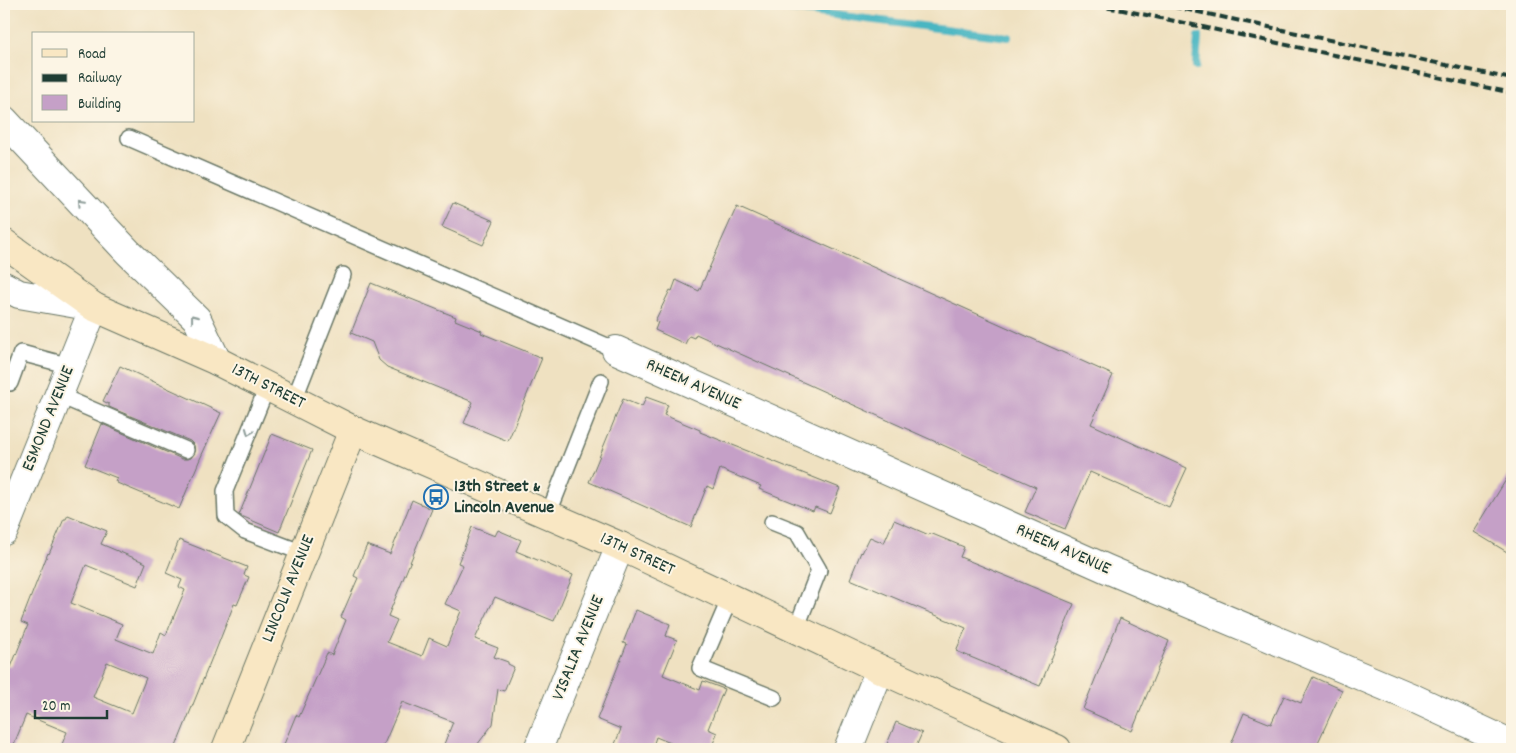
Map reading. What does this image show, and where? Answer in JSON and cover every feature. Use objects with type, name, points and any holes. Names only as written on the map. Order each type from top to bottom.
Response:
[{"type":"main road","name":"13TH STREET","points":[[4,243],[94,307],[216,361],[353,430],[620,546],[796,630],[1057,749]]},
{"type":"main road","name":"LINCOLN AVENUE","points":[[226,749],[353,430]]},
{"type":"street","name":"13TH STREET","points":[[4,120],[128,252],[197,319],[216,361]]},
{"type":"street","name":"13TH STREET","points":[[4,286],[19,294],[94,307]]},
{"type":"street","name":"ESMOND AVENUE","points":[[4,531],[94,307]]},
{"type":"street","name":"RHEEM AVENUE","points":[[616,350],[1089,561],[1413,698],[1478,740],[1512,744]]},
{"type":"street","name":"VISALIA AVENUE","points":[[538,749],[620,546]]},
{"type":"street","points":[[848,749],[880,669]]},
{"type":"lane","points":[[129,138],[616,350]]},
{"type":"lane","points":[[294,400],[344,275]]},
{"type":"lane","points":[[10,383],[21,353],[70,366]]},
{"type":"lane","points":[[548,515],[601,381]]},
{"type":"lane","points":[[267,387],[225,491],[226,516],[246,530],[303,553]]},
{"type":"lane","points":[[58,395],[186,450]]},
{"type":"lane","points":[[772,522],[796,532],[819,570],[796,630]]},
{"type":"lane","points":[[730,598],[700,668],[774,698]]},
{"type":"building","points":[[453,203],[494,221],[483,245],[442,227]]},
{"type":"building","points":[[737,206],[1113,375],[1091,424],[1187,468],[1169,507],[1090,472],[1065,529],[1025,512],[1036,487],[696,334],[694,338],[689,336],[685,344],[655,330],[658,322],[655,321],[676,280],[699,291]]},
{"type":"building","points":[[371,283],[456,317],[455,320],[482,331],[481,333],[542,358],[508,441],[464,423],[473,402],[387,367],[379,360],[372,342],[351,333]]},
{"type":"building","points":[[120,366],[221,413],[179,509],[117,483],[115,481],[117,478],[85,465],[102,424],[182,459],[191,458],[195,453],[194,445],[190,441],[109,407],[109,404],[103,401]]},
{"type":"building","points":[[646,397],[668,405],[664,415],[700,430],[700,432],[840,488],[830,513],[815,507],[813,511],[759,489],[761,486],[720,469],[713,489],[707,486],[691,527],[589,482],[623,399],[642,407]]},
{"type":"building","points":[[272,434],[312,450],[279,532],[239,515]]},
{"type":"building","points":[[1512,470],[1512,555],[1474,532]]},
{"type":"building","points":[[412,500],[432,509],[388,616],[397,620],[387,642],[422,656],[429,638],[447,646],[461,611],[445,604],[463,565],[458,563],[472,527],[495,536],[498,530],[521,540],[516,551],[573,575],[554,621],[495,597],[475,639],[498,648],[494,657],[508,662],[508,664],[514,667],[504,691],[498,689],[493,724],[474,749],[442,749],[453,722],[402,702],[382,749],[282,749],[296,715],[299,717],[327,653],[332,655],[346,620],[341,617],[358,578],[354,576],[367,545],[390,554]]},
{"type":"building","points":[[68,515],[107,531],[101,544],[146,563],[137,586],[86,565],[71,603],[122,624],[116,639],[153,654],[161,632],[166,635],[185,590],[179,587],[182,580],[166,573],[179,540],[247,567],[244,575],[249,577],[237,605],[234,604],[175,749],[60,749],[67,732],[26,715],[12,749],[4,749],[4,664],[11,667],[28,625],[21,622],[48,553],[64,519]],"holes":[[[107,662],[146,678],[132,713],[93,697]]]},
{"type":"building","points":[[894,520],[964,547],[960,557],[1074,604],[1040,686],[956,651],[966,628],[850,579],[861,552],[870,537],[884,543]]},
{"type":"building","points":[[636,610],[670,624],[666,636],[677,640],[663,675],[700,690],[703,681],[724,689],[708,729],[717,733],[711,749],[685,749],[656,737],[652,749],[613,749],[621,729],[597,719],[627,644],[623,643]]},
{"type":"building","points":[[1120,618],[1169,641],[1132,731],[1083,709]]},
{"type":"building","points":[[1313,677],[1342,690],[1315,749],[1229,749],[1244,713],[1271,724],[1284,696],[1301,703]]},
{"type":"building","points":[[896,722],[922,733],[915,749],[885,749]]},
{"type":"waterway","points":[[748,4],[1008,37]]},
{"type":"waterway","points":[[1196,66],[1198,37]]},
{"type":"railway","points":[[1084,4],[1123,10],[1512,93]]},
{"type":"railway","points":[[1161,4],[1512,79]]},
{"type":"place","name":"13th Street & Lincoln Avenue","points":[[436,497]]}]
